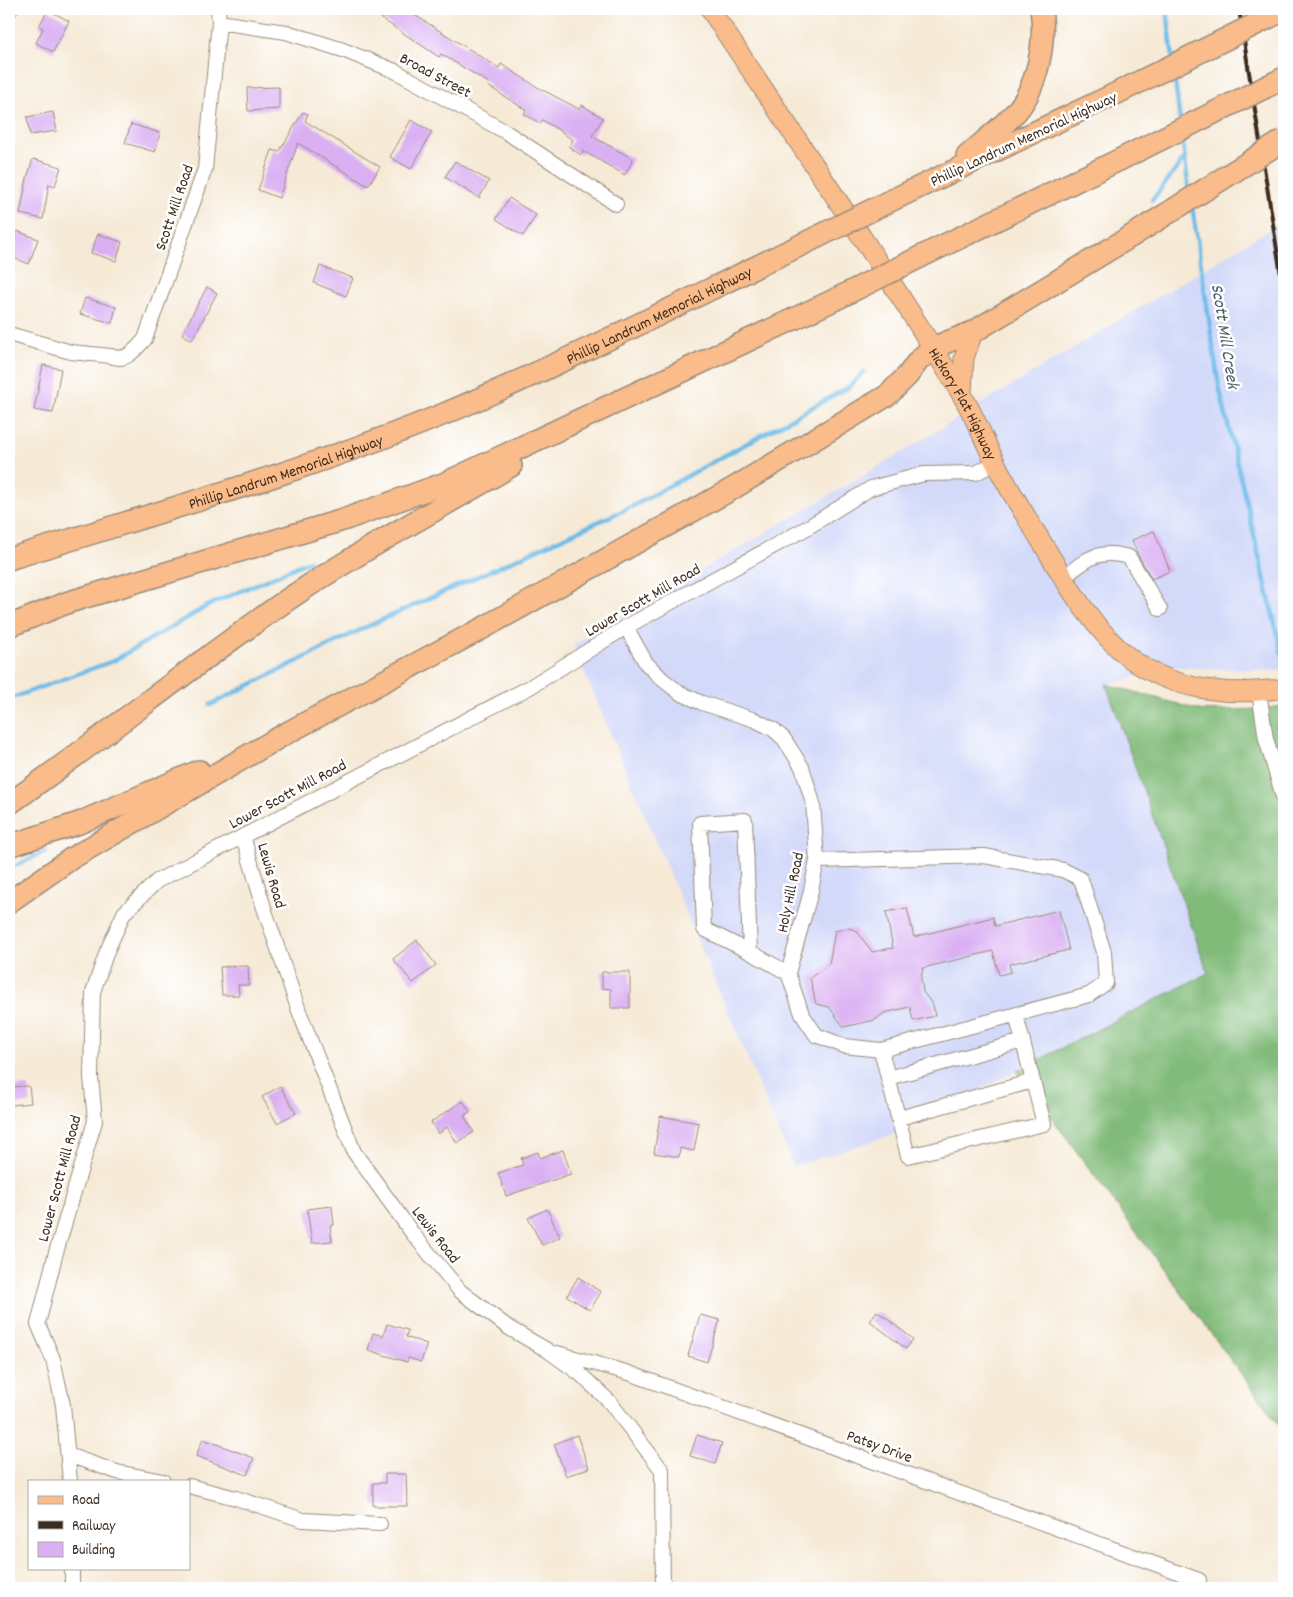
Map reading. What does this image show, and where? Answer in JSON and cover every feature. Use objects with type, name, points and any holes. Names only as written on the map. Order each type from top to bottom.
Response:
[{"type":"highway","points":[[941,177],[996,132],[1017,110],[1026,97],[1041,50],[1043,33],[1041,9]]},
{"type":"highway","name":"Phillip Landrum Memorial Highway","points":[[9,559],[312,462],[444,414],[513,383],[1111,96],[1284,10]]},
{"type":"highway","points":[[9,626],[69,602],[343,520],[443,484],[834,300],[1284,78]]},
{"type":"highway","points":[[9,902],[72,858],[284,734],[483,628],[715,499],[888,394],[932,348],[973,332],[1130,237],[1284,140]]},
{"type":"highway","points":[[9,804],[209,654],[291,597],[351,559],[456,499],[612,405]]},
{"type":"highway","points":[[9,846],[79,822],[284,734]]},
{"type":"main road","name":"Hickory Flat Highway","points":[[710,9],[920,326],[976,418],[995,462],[1063,578],[1102,630],[1121,650],[1144,666],[1164,677],[1193,687],[1225,692],[1259,692],[1284,688]]},
{"type":"main road","points":[[962,394],[964,358],[973,332]]},
{"type":"street","name":"Broad Street","points":[[218,16],[286,32],[343,50],[395,71],[506,132],[616,204]]},
{"type":"street","name":"Scott Mill Road","points":[[9,334],[71,352],[116,358],[129,356],[145,339],[206,169],[218,16]]},
{"type":"street","name":"Lower Scott Mill Road","points":[[70,1480],[63,1405],[53,1359],[38,1324],[55,1256],[95,1121],[90,1077],[93,992],[107,951],[124,913],[158,881],[530,687],[626,627],[805,529],[871,488],[924,474],[976,473],[995,462]]},
{"type":"street","points":[[1063,578],[1091,557],[1114,553],[1129,557],[1160,609]]},
{"type":"street","name":"Holy Hill Road","points":[[626,627],[646,663],[662,679],[680,693],[702,703],[755,720],[773,729],[784,739],[802,767],[813,803],[817,861],[810,895],[788,973]]},
{"type":"street","points":[[1259,692],[1266,739],[1284,800]]},
{"type":"street","points":[[750,952],[745,820],[700,823],[704,929],[788,973],[802,1014],[816,1035],[844,1046],[881,1050],[1089,995],[1106,983],[1104,952],[1081,879],[1063,870],[984,856],[817,861]]},
{"type":"street","name":"Lewis Road","points":[[243,836],[264,908],[296,1002],[354,1152],[413,1234],[460,1291],[509,1328],[547,1350],[579,1373],[609,1401],[662,1470],[662,1588]]},
{"type":"street","points":[[881,1050],[908,1156],[1044,1124],[1016,1014]]},
{"type":"street","points":[[888,1078],[1023,1041]]},
{"type":"street","points":[[899,1118],[1033,1081]]},
{"type":"street","name":"Patsy Drive","points":[[547,1350],[629,1373],[1199,1580]]},
{"type":"street","points":[[68,1455],[117,1472],[158,1480]]},
{"type":"street","points":[[190,1486],[236,1498],[303,1520],[380,1524]]},
{"type":"street","points":[[72,1570],[72,1588]]},
{"type":"shaded area","points":[[1284,220],[1284,327],[1273,227]]},
{"type":"shaded area","points":[[1273,227],[1284,327],[1284,671],[1176,667],[1106,685],[1208,973],[890,1136],[793,1166],[573,645],[861,477]]},
{"type":"green space","points":[[1106,684],[1203,711],[1284,706],[1284,1432],[1017,1071],[1208,973]]},
{"type":"building","points":[[385,9],[405,9],[499,68],[501,64],[539,88],[579,109],[582,105],[603,118],[592,136],[633,159],[625,175],[583,151],[581,155],[569,147],[573,140],[564,133],[542,120],[540,123],[524,114],[526,110],[488,86],[489,83],[441,54],[439,57],[379,17]]},
{"type":"building","points":[[48,10],[69,21],[53,52],[36,43],[43,28],[39,26]]},
{"type":"building","points":[[279,87],[279,109],[248,111],[247,88]]},
{"type":"building","points":[[53,112],[57,131],[30,135],[27,117]]},
{"type":"building","points":[[303,112],[308,114],[305,121],[380,167],[368,186],[298,143],[279,198],[258,190],[272,150],[279,152]]},
{"type":"building","points":[[411,120],[432,132],[411,169],[390,157]]},
{"type":"building","points":[[131,124],[160,133],[155,152],[125,143]]},
{"type":"building","points":[[33,159],[61,167],[55,186],[49,184],[43,219],[20,214]]},
{"type":"building","points":[[455,161],[489,181],[479,198],[445,177]]},
{"type":"building","points":[[509,198],[536,215],[523,236],[496,219]]},
{"type":"building","points":[[17,231],[38,239],[29,264],[9,256]]},
{"type":"building","points":[[98,234],[122,242],[116,261],[91,253]]},
{"type":"building","points":[[320,266],[353,278],[346,296],[314,283]]},
{"type":"building","points":[[207,287],[217,293],[192,340],[182,334]]},
{"type":"building","points":[[85,298],[116,307],[112,323],[80,314]]},
{"type":"building","points":[[43,365],[61,369],[53,413],[34,410]]},
{"type":"building","points":[[1154,531],[1170,571],[1152,579],[1138,555],[1132,540]]},
{"type":"building","points":[[907,908],[914,937],[993,917],[995,926],[1059,910],[1069,950],[1009,964],[1011,972],[999,975],[993,951],[923,968],[921,979],[923,992],[933,1005],[935,1016],[913,1021],[910,1007],[884,1013],[875,1020],[844,1027],[829,1007],[816,1004],[810,978],[829,964],[835,931],[848,928],[856,930],[872,952],[893,948],[886,912]]},
{"type":"building","points":[[417,940],[436,965],[413,983],[393,959]]},
{"type":"building","points":[[248,966],[249,985],[238,985],[239,995],[222,995],[220,967]]},
{"type":"building","points":[[602,972],[630,972],[630,1008],[611,1008],[611,989],[602,988]]},
{"type":"building","points":[[29,1086],[31,1103],[12,1105],[10,1087]]},
{"type":"building","points":[[280,1086],[296,1113],[277,1123],[262,1097]]},
{"type":"building","points":[[463,1101],[470,1112],[464,1116],[474,1132],[457,1143],[447,1127],[438,1134],[431,1122]]},
{"type":"building","points":[[660,1116],[699,1123],[694,1151],[680,1148],[679,1157],[654,1153]]},
{"type":"building","points":[[563,1150],[571,1174],[506,1196],[498,1173],[523,1165],[521,1158],[538,1152],[540,1158]]},
{"type":"building","points":[[332,1206],[334,1225],[330,1226],[332,1241],[312,1243],[307,1209]]},
{"type":"building","points":[[547,1209],[560,1237],[542,1245],[528,1218]]},
{"type":"building","points":[[578,1277],[601,1292],[590,1310],[567,1296]]},
{"type":"building","points":[[877,1311],[913,1339],[906,1349],[870,1321]]},
{"type":"building","points":[[700,1315],[720,1320],[707,1362],[688,1356]]},
{"type":"building","points":[[387,1324],[408,1330],[406,1337],[427,1344],[421,1362],[408,1358],[407,1362],[368,1350],[373,1333],[383,1336]]},
{"type":"building","points":[[577,1435],[589,1468],[566,1476],[554,1444]]},
{"type":"building","points":[[697,1435],[722,1443],[715,1464],[690,1456]]},
{"type":"building","points":[[203,1439],[254,1458],[247,1475],[196,1456]]},
{"type":"building","points":[[385,1474],[406,1474],[407,1506],[373,1506],[373,1483],[385,1483]]},
{"type":"waterway","name":"Scott Mill Creek","points":[[1167,9],[1173,60]]},
{"type":"waterway","name":"Scott Mill Creek","points":[[1174,72],[1180,122]]},
{"type":"waterway","name":"Scott Mill Creek","points":[[1182,137],[1189,191]]},
{"type":"waterway","points":[[1152,200],[1185,158]]},
{"type":"waterway","name":"Scott Mill Creek","points":[[1192,206],[1219,386],[1284,662]]},
{"type":"waterway","points":[[210,705],[364,628],[633,506],[849,387],[864,372]]},
{"type":"waterway","points":[[9,699],[113,661],[209,605],[309,561]]},
{"type":"waterway","points":[[9,869],[46,851]]},
{"type":"railway","points":[[1239,9],[1284,294]]}]
